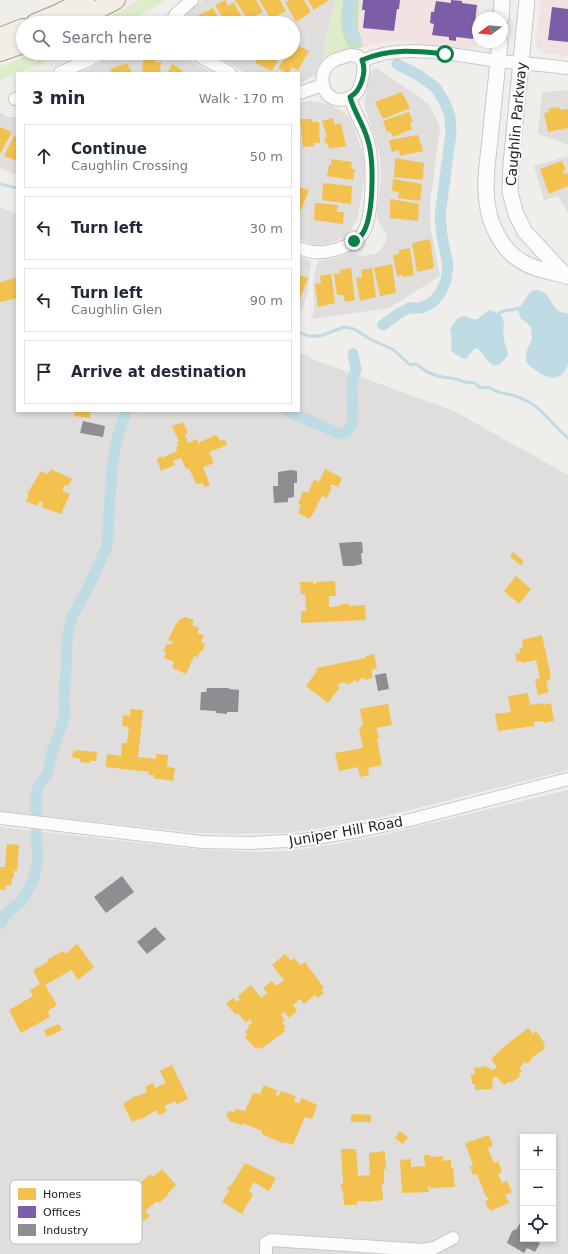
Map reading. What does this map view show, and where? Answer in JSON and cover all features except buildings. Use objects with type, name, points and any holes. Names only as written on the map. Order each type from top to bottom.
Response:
[{"type":"main road","points":[[52,16],[85,0]]},
{"type":"main road","points":[[85,16],[116,0]]},
{"type":"main road","points":[[0,37],[16,31]]},
{"type":"main road","points":[[0,52],[16,46]]},
{"type":"street","points":[[175,16],[192,0]]},
{"type":"street","points":[[501,12],[502,0]]},
{"type":"street","name":"Caughlin Parkway","points":[[527,0],[510,180],[512,203],[520,224],[525,232],[567,276]]},
{"type":"street","name":"Caughlin Parkway","points":[[499,48],[486,179],[486,198],[490,216],[502,241],[520,261],[540,270],[567,276]]},
{"type":"street","points":[[362,60],[384,53],[403,51],[568,68]]},
{"type":"street","points":[[354,55],[358,56],[362,60],[364,68],[358,92],[350,97],[339,100],[334,99],[326,93],[323,85],[323,74],[325,69],[332,62],[354,55]]},
{"type":"street","points":[[62,72],[88,60]]},
{"type":"street","points":[[207,60],[228,72]]},
{"type":"street","points":[[300,93],[323,85]]},
{"type":"street","points":[[300,248],[314,253],[329,252],[338,249],[354,241],[360,236],[367,223],[372,177],[371,151],[364,129],[350,97]]},
{"type":"street","name":"Juniper Hill Road","points":[[0,818],[202,842],[251,843],[291,841],[327,837],[366,830],[568,779]]},
{"type":"street","points":[[266,1254],[266,1244],[271,1240],[423,1250],[434,1248],[453,1238]]},
{"type":"shaded area","points":[[203,0],[336,0],[327,32],[322,63],[315,75],[300,83],[300,72],[245,72],[223,60],[300,60],[300,16],[184,16]]},
{"type":"shaded area","points":[[359,0],[480,0],[479,12],[472,12],[472,48],[476,49],[400,41],[380,43],[363,47],[358,29]]},
{"type":"shaded area","points":[[541,0],[568,0],[568,56],[543,53],[537,48],[536,42]]},
{"type":"shaded area","points":[[106,60],[189,60],[211,72],[81,72]]},
{"type":"shaded area","points":[[376,68],[429,104],[440,127],[430,204],[430,225],[440,276],[389,308],[312,319],[314,309],[313,282],[318,261],[337,258],[349,253],[363,256],[375,254],[381,250],[387,239],[386,233],[378,220],[377,214],[381,178],[380,158],[364,105],[368,78],[370,73]]},
{"type":"shaded area","points":[[568,90],[568,145],[538,134],[542,92]]},
{"type":"shaded area","points":[[308,101],[328,104],[342,111],[349,117],[354,127],[363,155],[365,171],[358,218],[350,231],[344,237],[328,244],[317,245],[300,239],[300,102]]},
{"type":"shaded area","points":[[0,113],[8,117],[16,117],[16,175],[0,168]]},
{"type":"shaded area","points":[[568,156],[568,213],[558,196],[544,200],[534,166]]},
{"type":"shaded area","points":[[0,207],[16,215],[16,412],[300,412],[300,352],[315,360],[456,412],[568,475],[568,770],[382,817],[285,833],[195,833],[0,811]]},
{"type":"shaded area","points":[[300,257],[311,261],[308,291],[300,317]]},
{"type":"shaded area","points":[[568,790],[568,1254],[0,1254],[0,827],[194,849],[260,852],[286,851],[379,836]]},
{"type":"green space","points":[[140,0],[167,0],[138,16],[111,16]]},
{"type":"green space","points":[[336,0],[343,0],[341,20],[343,32],[350,50],[326,59],[322,63],[327,32]]},
{"type":"green space","points":[[343,0],[359,0],[358,29],[363,47],[350,50],[347,43],[341,26]]},
{"type":"green space","points":[[17,60],[50,60],[20,72],[16,72],[16,74],[0,80],[0,66]]},
{"type":"water","points":[[534,290],[545,293],[557,310],[568,313],[568,364],[564,372],[555,378],[539,373],[526,362],[526,352],[532,339],[531,328],[521,319],[518,310],[530,292]]},
{"type":"water","points":[[490,310],[501,316],[504,322],[503,335],[508,355],[502,362],[497,365],[493,365],[477,348],[464,359],[452,352],[450,330],[455,321],[461,316],[477,319]]},
{"type":"waterway","points":[[350,0],[349,26],[356,39]]},
{"type":"waterway","points":[[383,325],[409,308],[421,308],[433,302],[441,292],[446,280],[448,265],[442,236],[440,216],[451,133],[450,116],[444,101],[436,88],[420,76],[397,64]]},
{"type":"waterway","points":[[0,184],[16,188]]},
{"type":"waterway","points":[[499,313],[519,308]]},
{"type":"waterway","points":[[300,332],[308,336],[320,336],[344,327],[354,329],[370,339],[394,350],[410,365],[416,364],[427,372],[437,376],[475,383],[479,387],[489,387],[495,391],[529,402],[540,410],[568,438]]},
{"type":"waterway","points":[[289,412],[340,434],[348,431],[353,422],[352,382],[356,370],[353,354]]},
{"type":"waterway","points":[[36,813],[36,796],[39,785],[48,773],[51,755],[65,716],[64,699],[67,638],[72,616],[87,590],[107,546],[112,466],[117,438],[126,412]]},
{"type":"waterway","points":[[0,924],[8,912],[22,901],[33,880],[38,861],[36,832]]},
{"type":"route","points":[[354,241],[365,230],[369,214],[372,182],[371,151],[364,129],[350,97],[358,92],[364,68],[362,60],[393,51],[445,54]]}]
